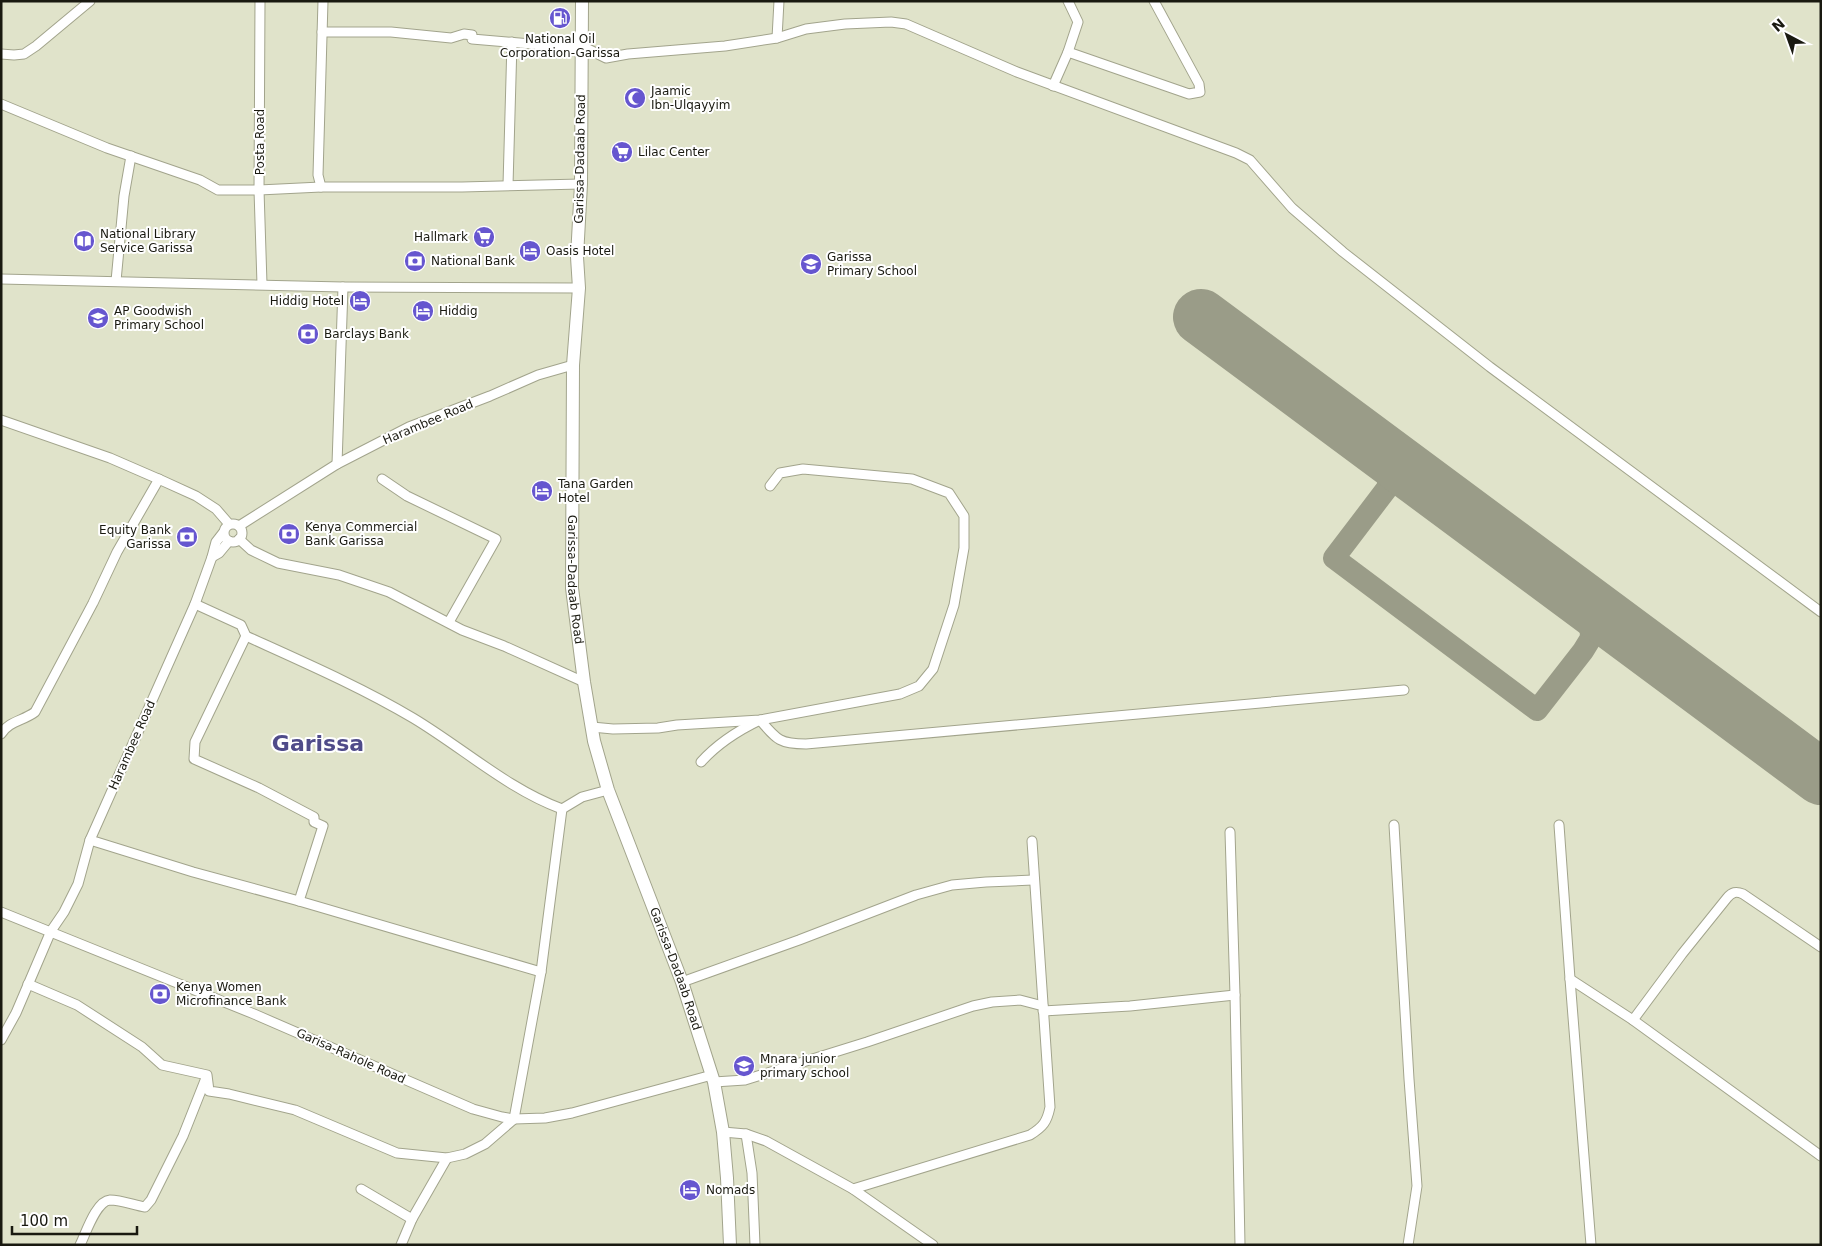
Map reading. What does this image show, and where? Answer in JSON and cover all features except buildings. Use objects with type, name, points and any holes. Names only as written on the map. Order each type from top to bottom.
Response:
[{"type":"highway","name":"Garissa-Dadaab Road","points":[[582,1],[579,288],[573,365],[572,588],[584,682],[592,727],[608,790],[682,982],[713,1078],[724,1132],[728,1178],[730,1245]]},
{"type":"street","points":[[1,54],[24,54],[90,1]]},
{"type":"street","name":"Posta Road","points":[[260,1],[262,284]]},
{"type":"street","points":[[321,187],[318,175],[323,1]]},
{"type":"street","points":[[777,38],[779,1]]},
{"type":"street","points":[[1054,86],[1078,22],[1068,1]]},
{"type":"street","points":[[1068,52],[1188,94],[1200,92],[1199,84],[1154,1]]},
{"type":"street","points":[[322,32],[391,32],[451,38],[464,34],[472,35],[472,39],[566,47],[582,46],[606,58],[628,54],[725,46],[777,38],[806,29],[845,24],[891,22],[906,24],[1017,72],[1236,153],[1250,160],[1292,208],[1343,252],[1490,366],[1821,612]]},
{"type":"street","points":[[508,185],[512,42]]},
{"type":"street","points":[[1,104],[89,141],[200,180],[218,190],[581,184]]},
{"type":"street","points":[[116,281],[124,196],[131,156]]},
{"type":"street","points":[[1,279],[343,286],[579,288]]},
{"type":"street","points":[[337,464],[343,286]]},
{"type":"street","name":"Harambee Road","points":[[239,526],[337,464],[409,427],[490,396],[538,375],[573,365]]},
{"type":"street","points":[[1,420],[110,458],[196,496],[216,509],[229,524],[232,523],[239,526],[242,532],[236,541],[226,540],[223,533],[229,524]]},
{"type":"street","points":[[592,727],[612,729],[658,728],[677,725],[760,720],[900,694],[920,686],[933,669],[954,605],[964,548],[964,516],[949,493],[912,479],[803,469],[780,473],[770,486]]},
{"type":"street","points":[[1,734],[8,725],[35,712],[93,603],[120,545],[159,479]]},
{"type":"street","points":[[382,479],[407,496],[496,539],[449,622]]},
{"type":"street","name":"Harambee Road","points":[[1,1040],[51,931],[64,912],[78,884],[90,840],[195,604],[216,542],[223,533]]},
{"type":"street","points":[[239,539],[250,550],[278,563],[339,575],[389,592],[462,630],[504,646],[584,682]]},
{"type":"street","name":"Harambee Road","points":[[212,557],[219,553],[229,541]]},
{"type":"street","points":[[195,604],[241,625],[246,636],[318,669],[413,718],[510,783],[547,804],[562,810]]},
{"type":"street","points":[[246,636],[195,742],[194,758],[267,792],[314,817],[314,822],[322,826],[299,900]]},
{"type":"street","points":[[760,720],[773,736],[787,744],[806,744],[1404,690]]},
{"type":"street","points":[[701,762],[712,750],[729,737],[760,720]]},
{"type":"street","points":[[207,1075],[209,1091],[295,1110],[397,1153],[447,1158],[465,1154],[485,1144],[514,1119],[541,972],[562,810],[582,797],[608,790]]},
{"type":"street","points":[[1394,825],[1417,1186],[1408,1245]]},
{"type":"street","points":[[1560,825],[1591,1245]]},
{"type":"street","points":[[1230,832],[1236,995],[1240,1245]]},
{"type":"street","points":[[90,840],[193,872],[299,900],[541,972]]},
{"type":"street","points":[[853,1189],[1030,1135],[1042,1128],[1048,1120],[1050,1107],[1033,880],[1032,841]]},
{"type":"street","points":[[682,982],[800,940],[916,895],[952,885],[1033,880]]},
{"type":"street","points":[[1633,1020],[1682,954],[1727,898],[1735,892],[1743,894],[1821,947]]},
{"type":"street","name":"Garisa-Rahole Road","points":[[1,912],[254,1014],[473,1109],[514,1119],[545,1118],[572,1113],[713,1078],[746,1080],[973,1006],[992,1002],[1020,1000],[1043,1008],[1130,1006],[1236,995]]},
{"type":"street","points":[[1570,978],[1633,1020],[1821,1156]]},
{"type":"street","points":[[28,984],[77,1006],[142,1047],[162,1065],[207,1075]]},
{"type":"street","points":[[80,1245],[97,1208],[102,1202],[109,1200],[145,1207],[184,1136],[207,1075]]},
{"type":"street","points":[[724,1132],[746,1134],[766,1141],[853,1189],[933,1245]]},
{"type":"street","points":[[746,1134],[752,1173],[755,1245]]},
{"type":"street","points":[[401,1245],[412,1219],[447,1158]]},
{"type":"street","points":[[361,1189],[412,1219]]},
{"type":"taxiway","points":[[1386,468],[1388,487],[1334,558],[1537,710],[1591,638],[1590,619]]},
{"type":"runway","points":[[1201,317],[1821,777]]},
{"type":"place","name":"National Oil Corporation-Garissa","points":[[560,18]]},
{"type":"place","name":"Jaamic Ibn-Ulqayyim","points":[[635,98]]},
{"type":"place","name":"Lilac Center","points":[[622,152]]},
{"type":"place","name":"Hallmark","points":[[484,237]]},
{"type":"place","name":"National Library Service Garissa","points":[[84,241]]},
{"type":"place","name":"Oasis Hotel","points":[[530,251]]},
{"type":"place","name":"National Bank","points":[[415,261]]},
{"type":"place","name":"Garissa Primary School","points":[[811,264]]},
{"type":"place","name":"Hiddig Hotel","points":[[360,301]]},
{"type":"place","name":"Hiddig","points":[[423,311]]},
{"type":"place","name":"AP Goodwish Primary School","points":[[98,318]]},
{"type":"place","name":"Barclays Bank","points":[[308,334]]},
{"type":"place","name":"Tana Garden Hotel","points":[[542,491]]},
{"type":"place","name":"Kenya Commercial Bank Garissa","points":[[289,534]]},
{"type":"place","name":"Equity Bank Garissa","points":[[187,537]]},
{"type":"place","name":"Kenya Women Microfinance Bank","points":[[160,994]]},
{"type":"place","name":"Mnara junior primary school","points":[[744,1066]]},
{"type":"place","name":"Nomads","points":[[690,1190]]},
{"type":"district","name":"Garissa","points":[[318,743]]}]
